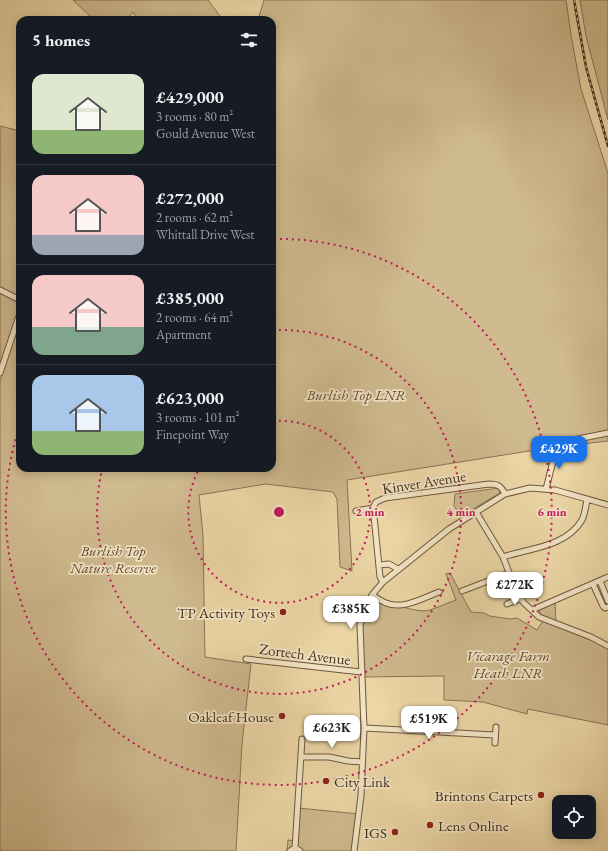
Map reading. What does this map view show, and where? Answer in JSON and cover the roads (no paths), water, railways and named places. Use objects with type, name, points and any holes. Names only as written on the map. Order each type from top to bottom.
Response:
[{"type":"street","points":[[0,290],[16,298]]},
{"type":"street","points":[[0,373],[16,325]]},
{"type":"street","points":[[546,489],[558,443],[608,433]]},
{"type":"street","name":"Kinver Avenue","points":[[383,582],[380,577],[373,508],[376,502],[385,498],[489,484],[498,485],[506,494]]},
{"type":"street","points":[[354,851],[357,838],[361,796],[364,728],[360,625],[364,610],[372,595],[383,582],[398,569],[449,529],[506,494],[530,488],[546,489],[555,490],[608,505]]},
{"type":"street","points":[[503,557],[562,540],[575,530],[583,519],[587,499]]},
{"type":"street","points":[[356,511],[373,508]]},
{"type":"street","points":[[476,512],[503,557],[520,599],[540,617],[591,637],[608,646]]},
{"type":"street","points":[[379,565],[389,564],[398,569]]},
{"type":"street","points":[[462,591],[509,573]]},
{"type":"street","points":[[532,610],[608,577]]},
{"type":"street","points":[[600,581],[608,600]]},
{"type":"street","points":[[593,584],[602,606],[605,608],[608,607]]},
{"type":"street","points":[[372,595],[385,603],[398,606],[411,603],[438,592]]},
{"type":"street","points":[[507,604],[520,599]]},
{"type":"street","name":"Zortech Avenue","points":[[246,659],[361,672]]},
{"type":"street","points":[[451,732],[453,714]]},
{"type":"street","points":[[495,743],[496,727]]},
{"type":"street","points":[[364,728],[495,735]]},
{"type":"street","points":[[295,850],[302,739]]},
{"type":"street","points":[[302,757],[329,757],[362,762]]},
{"type":"railway","points":[[574,0],[586,67],[608,146]]},
{"type":"place","name":"TP Activity Toys","points":[[283,612]]},
{"type":"place","name":"Oakleaf House","points":[[282,716]]},
{"type":"place","name":"City Link","points":[[326,781]]},
{"type":"place","name":"Brintons Carpets","points":[[541,795]]},
{"type":"place","name":"Lens Online","points":[[430,825]]},
{"type":"place","name":"IGS","points":[[395,832]]},
{"type":"park label","name":"Burlish Top LNR","points":[[356,394]]},
{"type":"park label","name":"Burlish Top Nature Reserve","points":[[113,558]]},
{"type":"park label","name":"Vicarage Farm Heath LNR","points":[[508,664]]}]
